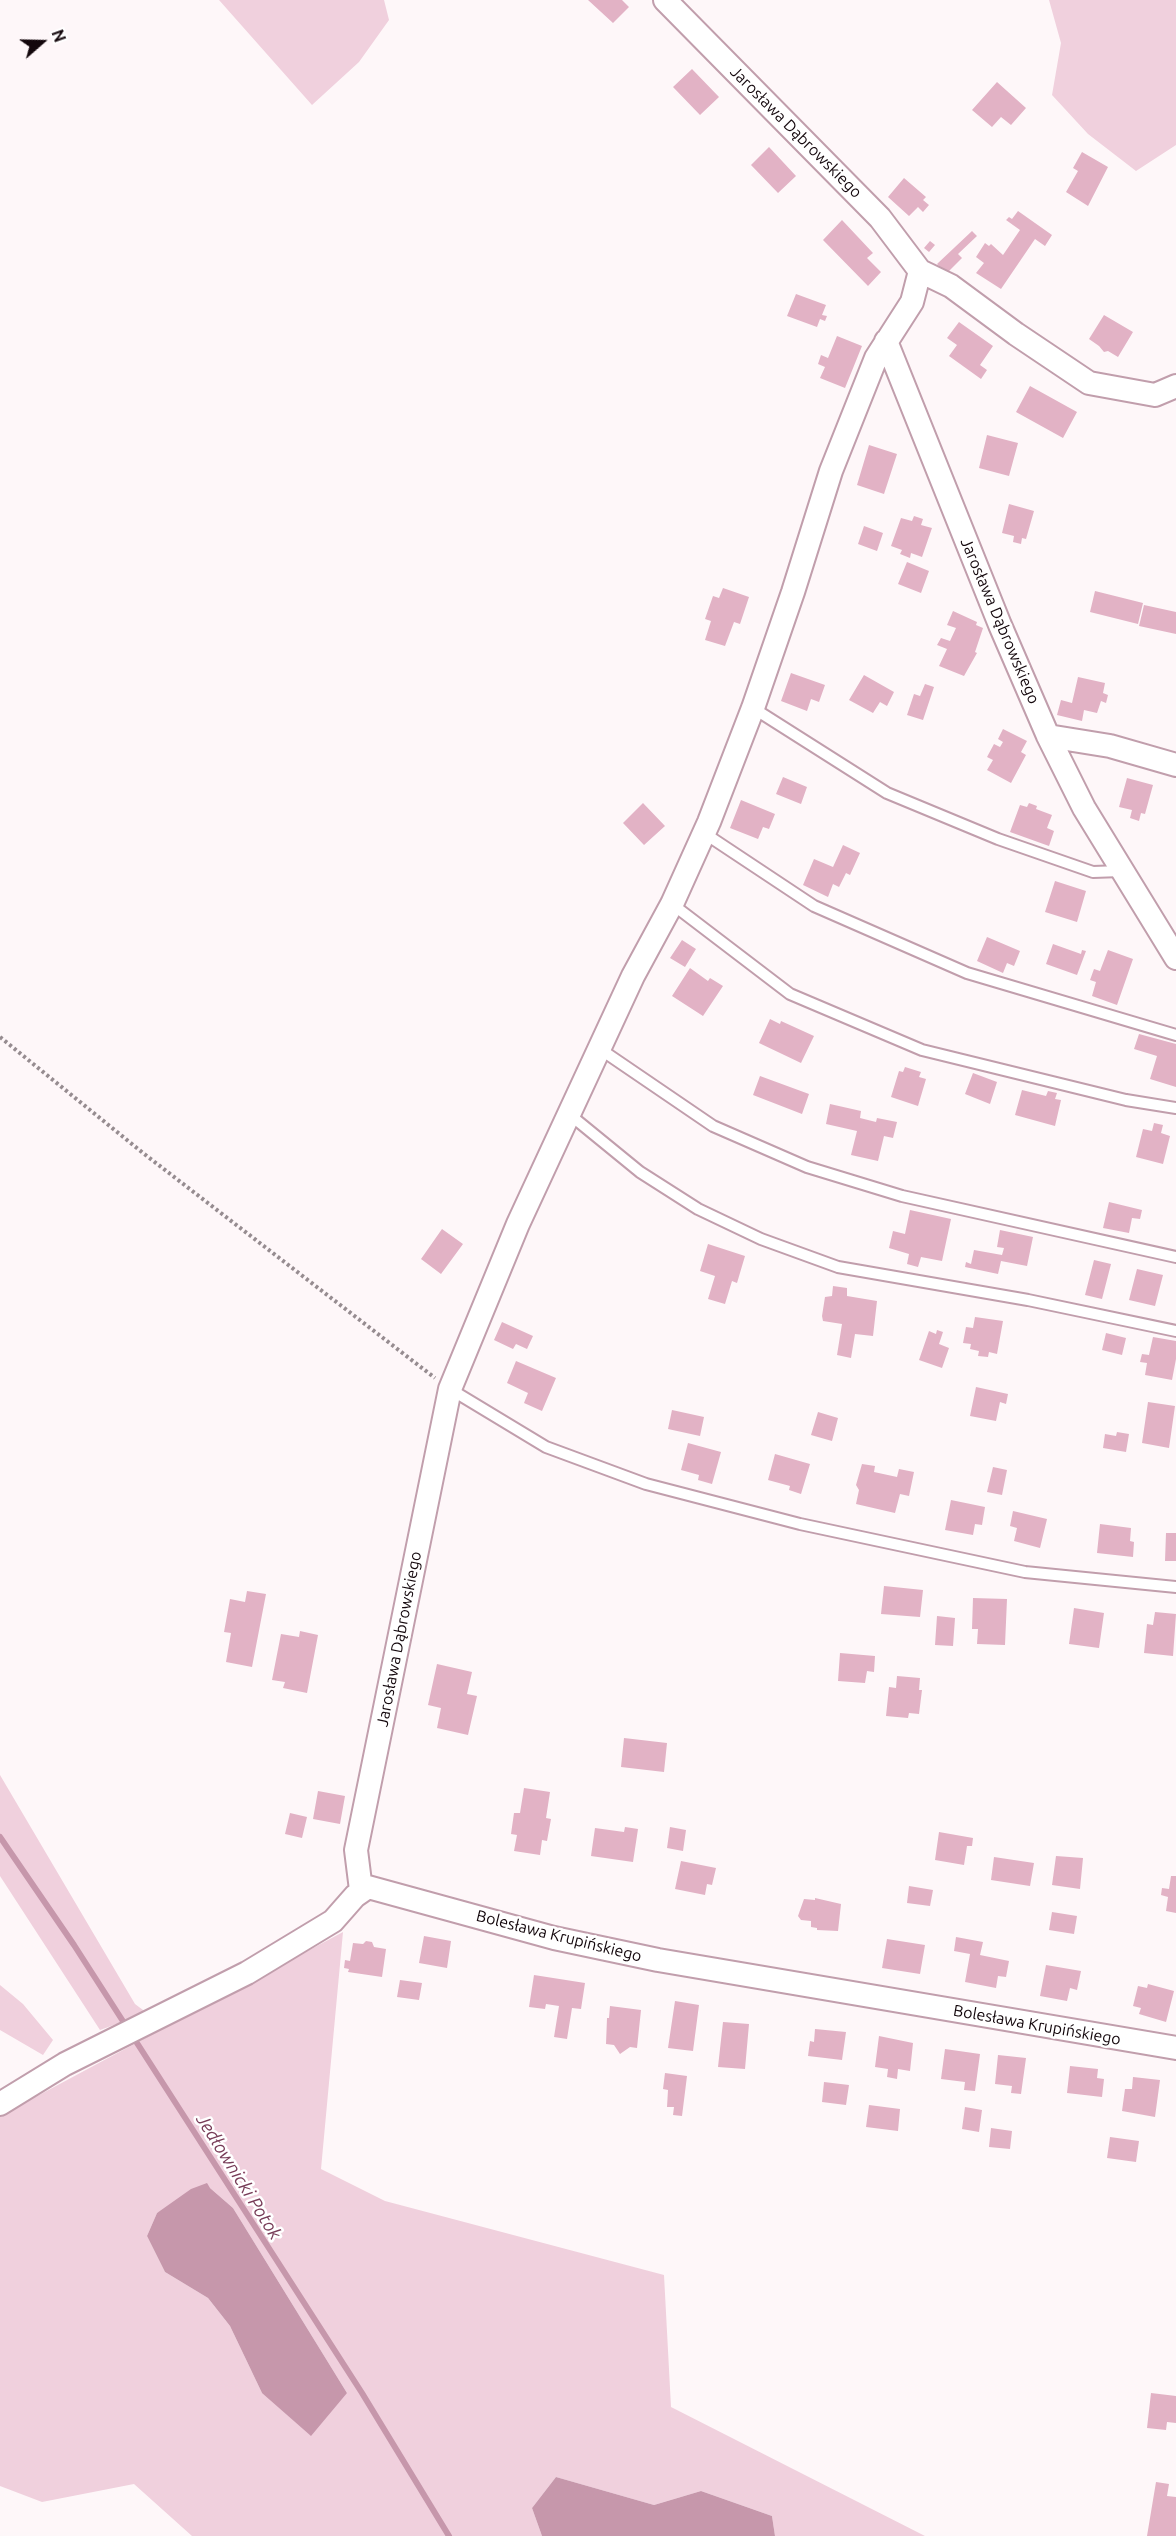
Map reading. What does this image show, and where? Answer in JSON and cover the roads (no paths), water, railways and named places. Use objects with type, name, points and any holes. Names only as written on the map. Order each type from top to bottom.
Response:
[{"type":"street","name":"Jarosława Dąbrowskiego","points":[[665,0],[880,218],[920,271],[951,286],[1016,334],[1089,383],[1155,395],[1176,386]]},
{"type":"street","points":[[886,341],[912,302],[920,271]]},
{"type":"street","name":"Jarosława Dąbrowskiego","points":[[361,1890],[356,1850],[450,1389],[518,1224],[633,976],[672,904],[703,833],[753,708],[831,471],[876,358],[886,341]]},
{"type":"street","name":"Jarosława Dąbrowskiego","points":[[886,341],[1000,625],[1048,736],[1084,808],[1176,958]]},
{"type":"street","points":[[1048,736],[1110,746],[1176,765]]},
{"type":"street","name":"Bolesława Krupińskiego","points":[[361,1890],[368,1887],[382,1890],[554,1938],[658,1960],[1176,2048]]},
{"type":"street","points":[[0,2104],[65,2064],[248,1973],[333,1921],[361,1890]]},
{"type":"lane","points":[[753,708],[887,793],[998,839],[1092,872],[1121,871]]},
{"type":"lane","points":[[703,833],[814,906],[957,969],[1176,1035]]},
{"type":"lane","points":[[672,904],[790,994],[922,1050],[1126,1100],[1176,1108]]},
{"type":"lane","points":[[600,1048],[713,1126],[807,1167],[902,1196],[1176,1257]]},
{"type":"lane","points":[[569,1114],[640,1172],[698,1209],[761,1239],[838,1267],[1028,1300],[1176,1331]]},
{"type":"lane","points":[[450,1389],[546,1447],[646,1484],[800,1524],[1025,1572],[1176,1587]]},
{"type":"waterway","name":"Jedłownicki Potok","points":[[0,1837],[74,1945],[362,2393],[449,2536]]}]
